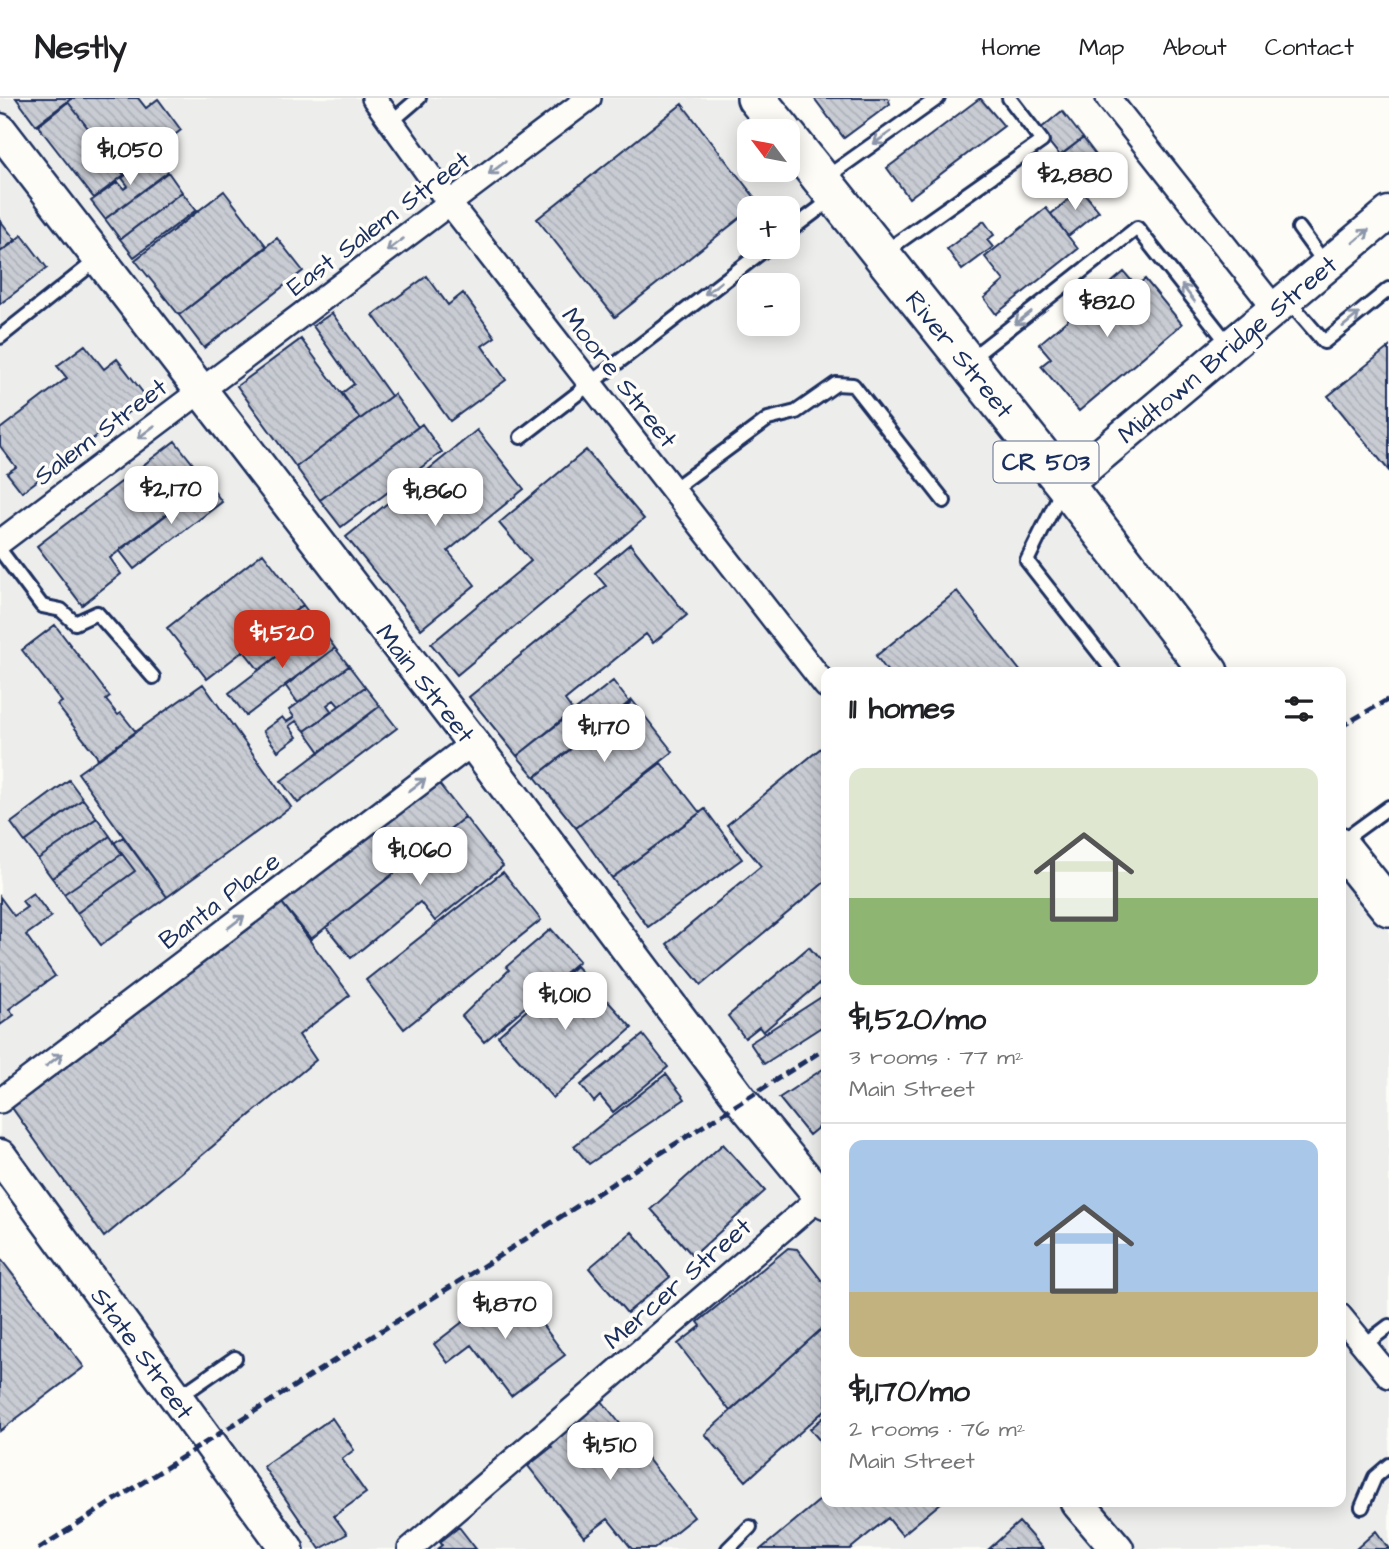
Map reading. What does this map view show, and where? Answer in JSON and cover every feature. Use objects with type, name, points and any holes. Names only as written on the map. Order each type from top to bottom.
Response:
[{"type":"main road","points":[[756,98],[773,119]]},
{"type":"main road","name":"River Street","points":[[800,152],[1065,485],[1202,667]]},
{"type":"main road","points":[[1346,852],[1389,907]]},
{"type":"street","name":"Moore Street","points":[[374,98],[450,204],[821,680]]},
{"type":"street","name":"East Salem Street","points":[[200,391],[589,98]]},
{"type":"street","points":[[1108,98],[1281,303]]},
{"type":"street","name":"Main Street","points":[[0,130],[473,743],[741,1100],[821,1193]]},
{"type":"street","name":"Midtown Bridge Street","points":[[1065,485],[1389,213]]},
{"type":"street","name":"Salem Street","points":[[0,542],[200,391]]},
{"type":"street","name":"Banta Place","points":[[0,1101],[473,743]]},
{"type":"street","name":"State Street","points":[[0,1156],[287,1549]]},
{"type":"street","name":"Mercer Street","points":[[410,1549],[821,1200]]},
{"type":"street","points":[[1346,1322],[1389,1376]]},
{"type":"street","points":[[1081,1507],[1117,1549]]},
{"type":"lane","points":[[391,122],[419,98]]},
{"type":"lane","points":[[800,219],[829,188],[937,98]]},
{"type":"lane","points":[[880,255],[1042,141],[1009,98]]},
{"type":"lane","points":[[966,362],[1137,228],[1230,346]]},
{"type":"lane","points":[[1299,228],[1327,265]]},
{"type":"lane","points":[[0,337],[99,259]]},
{"type":"lane","points":[[521,437],[752,259]]},
{"type":"lane","points":[[1281,303],[1324,342],[1389,289]]},
{"type":"lane","points":[[672,490],[768,419],[796,412],[836,384],[853,385],[944,501]]},
{"type":"lane","points":[[1065,485],[1027,561],[1110,667]]},
{"type":"lane","points":[[0,550],[42,606],[61,610],[75,623],[97,613],[153,677]]},
{"type":"lane","points":[[1346,839],[1389,807]]},
{"type":"lane","points":[[1364,1345],[1389,1326]]},
{"type":"lane","points":[[176,1400],[235,1358]]},
{"type":"lane","points":[[1362,1507],[1375,1476],[1389,1465]]},
{"type":"lane","points":[[728,1549],[750,1527]]},
{"type":"shaded area","points":[[0,98],[756,98],[773,119],[737,119],[737,182],[800,182],[800,152],[1205,667],[821,667],[821,1507],[1346,1507],[1346,852],[1389,907],[1389,1549],[287,1549],[0,1156]]},
{"type":"building","points":[[16,98],[72,98],[36,125]]},
{"type":"building","points":[[73,98],[138,98],[146,108],[158,99],[181,130],[124,175],[68,102]]},
{"type":"building","points":[[814,98],[888,98],[890,104],[844,138]]},
{"type":"building","points":[[980,98],[1004,126],[909,198],[887,168]]},
{"type":"building","points":[[68,102],[124,175],[94,198],[38,126]]},
{"type":"building","points":[[682,104],[737,175],[737,182],[743,182],[754,196],[737,196],[737,220],[615,317],[537,219]]},
{"type":"building","points":[[1062,111],[1083,138],[1060,156],[1039,130]]},
{"type":"building","points":[[1083,138],[1102,163],[1059,195],[1041,170]]},
{"type":"building","points":[[154,154],[168,172],[105,219],[91,201],[118,182],[124,189],[128,186],[122,178]]},
{"type":"building","points":[[168,172],[182,192],[120,239],[105,219]]},
{"type":"building","points":[[1081,189],[1099,211],[1068,236],[1051,214]]},
{"type":"building","points":[[224,191],[267,247],[179,315],[135,260]]},
{"type":"building","points":[[182,192],[196,210],[134,257],[120,239]]},
{"type":"building","points":[[1046,208],[1078,249],[996,314],[984,298],[1004,281],[985,257]]},
{"type":"building","points":[[0,220],[16,241],[0,252]]},
{"type":"building","points":[[984,221],[994,235],[987,240],[993,247],[962,270],[947,249]]},
{"type":"building","points":[[22,235],[47,268],[0,304],[0,252]]},
{"type":"building","points":[[277,238],[303,271],[204,348],[179,315]]},
{"type":"building","points":[[1124,272],[1136,286],[1145,279],[1182,324],[1079,411],[1041,366],[1051,358],[1039,344]]},
{"type":"building","points":[[427,276],[448,305],[463,293],[495,337],[482,346],[506,380],[450,421],[373,315]]},
{"type":"building","points":[[332,313],[391,396],[360,419],[342,393],[354,384],[313,326]]},
{"type":"building","points":[[301,339],[360,419],[296,467],[237,386]]},
{"type":"building","points":[[85,345],[104,369],[117,359],[147,398],[22,492],[7,473],[16,467],[0,446],[0,429],[67,378],[57,366]]},
{"type":"building","points":[[1389,347],[1389,471],[1328,396]]},
{"type":"building","points":[[394,394],[418,427],[320,500],[296,467]]},
{"type":"building","points":[[422,424],[442,452],[341,527],[320,500]]},
{"type":"building","points":[[477,430],[524,489],[448,551],[475,585],[421,629],[346,537]]},
{"type":"building","points":[[175,441],[208,483],[110,558],[121,574],[82,605],[37,546]]},
{"type":"building","points":[[586,450],[644,519],[457,675],[431,644],[531,561],[499,523]]},
{"type":"building","points":[[208,483],[222,502],[134,569],[119,550]]},
{"type":"building","points":[[630,544],[687,615],[653,643],[646,634],[565,700],[573,711],[517,756],[469,697],[606,586],[595,573]]},
{"type":"building","points":[[263,553],[303,605],[207,679],[167,628]]},
{"type":"building","points":[[957,591],[1017,667],[884,667],[876,656]]},
{"type":"building","points":[[303,605],[318,625],[259,670],[243,650]]},
{"type":"building","points":[[55,625],[110,697],[106,700],[136,732],[99,759],[57,705],[62,702],[22,650]]},
{"type":"building","points":[[318,625],[335,648],[246,716],[229,693]]},
{"type":"building","points":[[335,648],[349,666],[298,703],[285,685]]},
{"type":"building","points":[[349,666],[365,687],[339,706],[334,700],[327,705],[332,712],[305,731],[296,721],[289,726],[297,737],[278,751],[263,731],[282,717],[286,722],[294,717],[289,710]]},
{"type":"building","points":[[613,681],[630,703],[535,777],[517,756]]},
{"type":"building","points":[[203,684],[291,807],[167,897],[78,773]]},
{"type":"building","points":[[365,687],[380,706],[320,752],[305,731]]},
{"type":"building","points":[[632,700],[673,752],[576,828],[535,777]]},
{"type":"building","points":[[380,706],[397,728],[298,803],[281,781]]},
{"type":"building","points":[[821,748],[821,885],[701,985],[667,944],[761,866],[727,825]]},
{"type":"building","points":[[661,763],[700,813],[612,878],[576,828]]},
{"type":"building","points":[[69,780],[83,799],[25,842],[11,823]]},
{"type":"building","points":[[436,780],[465,817],[311,939],[282,903]]},
{"type":"building","points":[[83,799],[97,818],[38,859],[25,842]]},
{"type":"building","points":[[705,809],[742,859],[648,927],[612,878]]},
{"type":"building","points":[[465,817],[503,866],[435,921],[420,902],[351,958],[326,927]]},
{"type":"building","points":[[97,818],[110,836],[52,878],[38,859]]},
{"type":"building","points":[[110,836],[122,854],[64,894],[52,878]]},
{"type":"building","points":[[123,837],[167,897],[101,945],[77,913],[135,871],[114,843]]},
{"type":"building","points":[[122,854],[135,871],[77,913],[64,894]]},
{"type":"building","points":[[503,872],[541,920],[404,1029],[366,980]]},
{"type":"building","points":[[33,893],[51,917],[26,935],[55,976],[9,1009],[14,1015],[0,1025],[0,897],[14,916],[27,907],[22,901]]},
{"type":"building","points":[[282,903],[350,995],[299,1035],[316,1060],[104,1237],[10,1105]]},
{"type":"building","points":[[551,929],[579,961],[484,1042],[462,1016],[509,970],[506,967]]},
{"type":"building","points":[[809,947],[821,961],[821,982],[763,1032],[759,1027],[745,1038],[728,1016]]},
{"type":"building","points":[[576,966],[632,1028],[553,1098],[498,1036]]},
{"type":"building","points":[[821,997],[821,1027],[764,1064],[750,1043]]},
{"type":"building","points":[[643,1035],[668,1067],[613,1112],[600,1096],[594,1102],[581,1085]]},
{"type":"building","points":[[821,1070],[821,1125],[809,1135],[779,1098]]},
{"type":"building","points":[[666,1074],[685,1099],[589,1164],[574,1146]]},
{"type":"building","points":[[723,1144],[765,1191],[693,1256],[651,1209]]},
{"type":"building","points":[[632,1232],[670,1277],[627,1313],[589,1268]]},
{"type":"building","points":[[788,1248],[797,1249],[821,1280],[821,1329],[730,1411],[678,1344],[701,1326],[698,1322]]},
{"type":"building","points":[[0,1258],[84,1367],[0,1431]]},
{"type":"building","points":[[512,1284],[565,1355],[511,1396],[472,1345],[448,1363],[434,1344]]},
{"type":"building","points":[[821,1330],[821,1414],[746,1481],[705,1434]]},
{"type":"building","points":[[602,1401],[694,1517],[654,1549],[632,1549],[608,1519],[584,1537],[528,1466],[552,1447],[549,1444]]},
{"type":"building","points":[[332,1418],[354,1450],[342,1459],[366,1493],[334,1516],[347,1534],[320,1549],[263,1466]]},
{"type":"building","points":[[821,1419],[821,1442],[810,1429]]},
{"type":"building","points":[[821,1499],[821,1507],[936,1507],[902,1535],[888,1518],[850,1549],[761,1549]]},
{"type":"building","points":[[1019,1522],[1043,1549],[989,1549]]},
{"type":"building","points":[[459,1527],[476,1549],[437,1549],[442,1545],[440,1542]]},
{"type":"building","points":[[1376,1531],[1389,1549],[1356,1549]]},
{"type":"railway","points":[[1346,724],[1389,699]]},
{"type":"railway","points":[[38,1549],[821,1051]]}]
